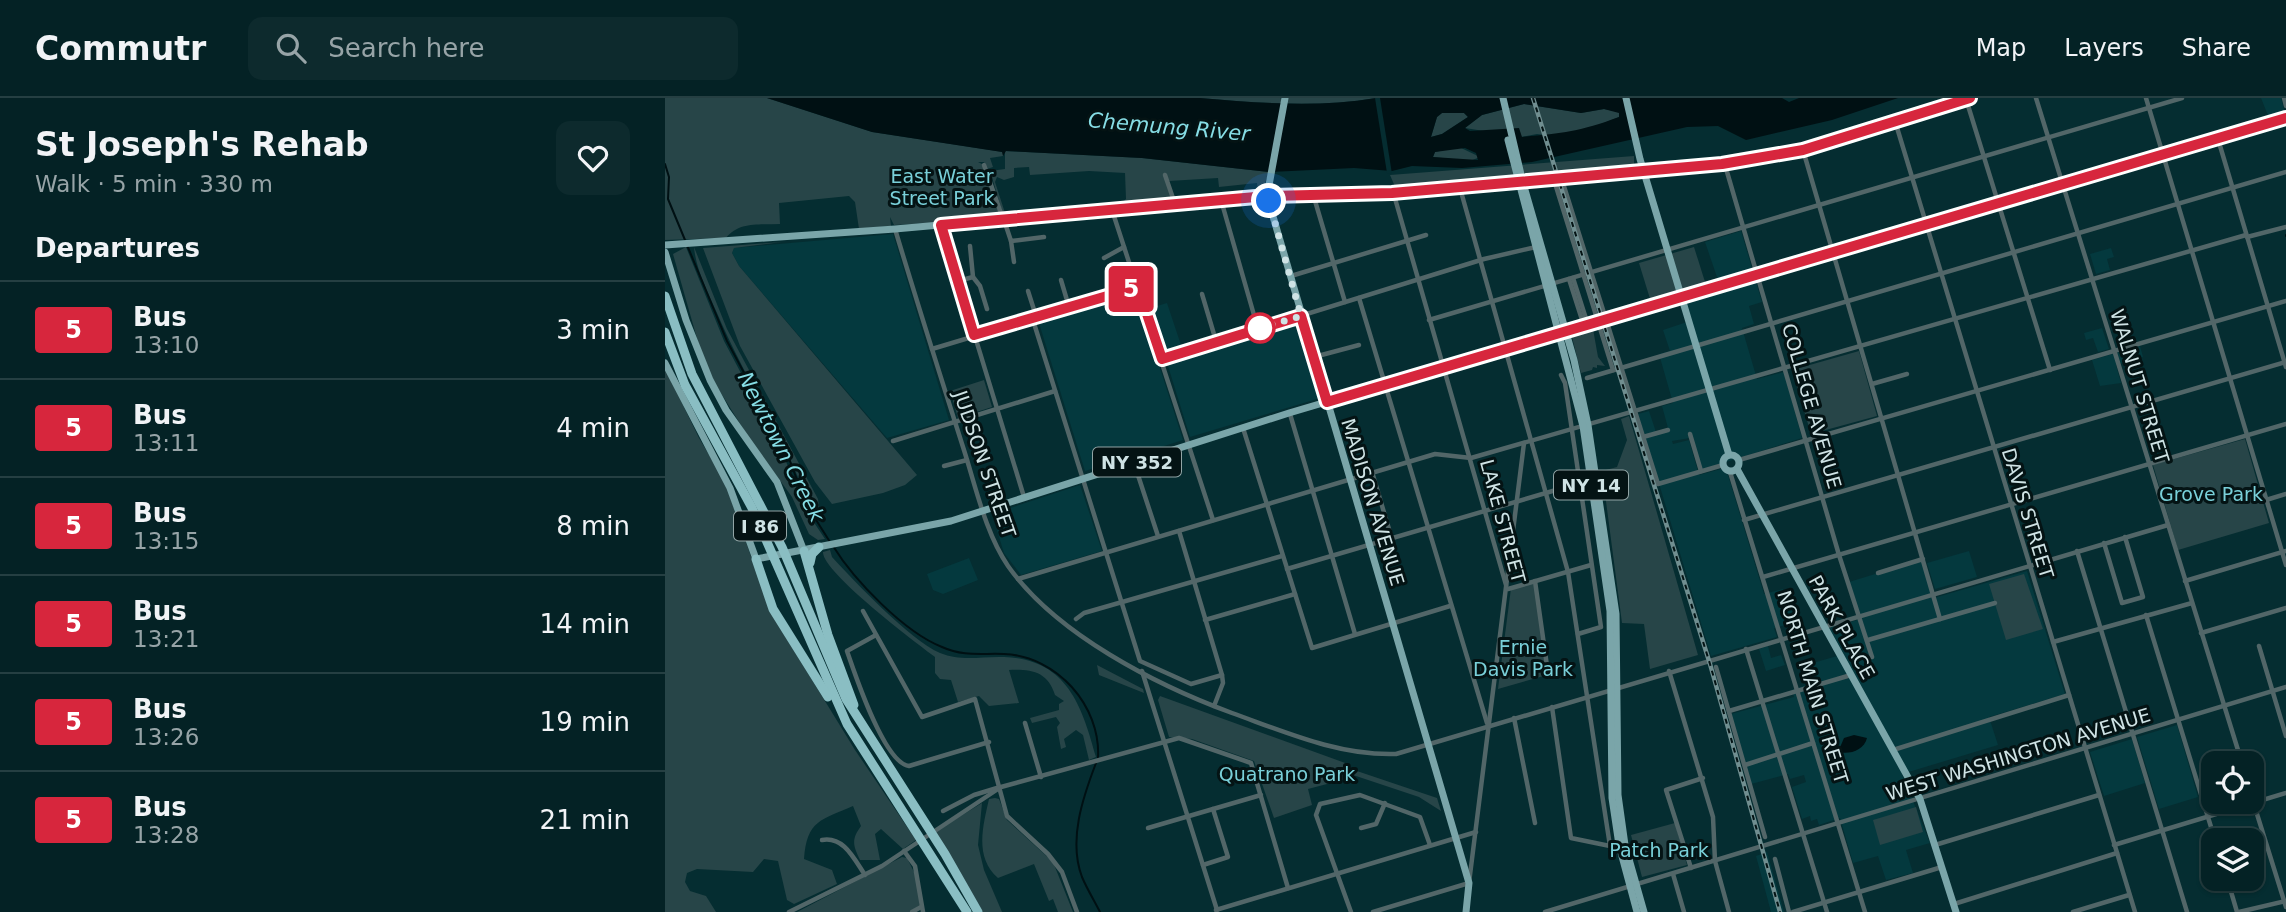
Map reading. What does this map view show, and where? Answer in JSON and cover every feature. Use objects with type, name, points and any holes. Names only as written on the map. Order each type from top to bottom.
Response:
[{"type":"highway","name":"I 86","points":[[665,296],[692,374],[761,502],[833,673],[865,732],[945,854],[978,912]]},
{"type":"highway","name":"I 86","points":[[665,332],[685,385],[752,508],[847,724],[967,912]]},
{"type":"highway","points":[[809,565],[812,554],[819,547]]},
{"type":"highway","points":[[799,552],[809,565],[828,635],[865,732]]},
{"type":"highway","points":[[761,559],[773,609],[847,724]]},
{"type":"main road","name":"NY 14","points":[[1501,98],[1518,174],[1586,426],[1616,614],[1618,795],[1637,912]]},
{"type":"main road","points":[[1626,98],[1640,159],[1708,391],[1729,455],[1739,460],[1733,470]]},
{"type":"main road","name":"MADISON AVENUE","points":[[1284,99],[1267,196],[1469,883]]},
{"type":"main road","points":[[799,552],[777,482],[726,410],[709,380],[686,320],[666,255],[672,245],[895,229],[1267,196],[1460,188],[1725,164],[1803,150],[1968,99]]},
{"type":"main road","name":"NY 352","points":[[761,559],[932,526],[984,511],[1289,413],[1385,387],[2286,118]]},
{"type":"main road","name":"NY 14","points":[[1521,183],[1536,247],[1549,285]]},
{"type":"main road","points":[[665,363],[730,488],[761,559]]},
{"type":"main road","points":[[1723,465],[1729,455]]},
{"type":"main road","name":"PARK PLACE","points":[[1723,465],[1733,470],[1762,515],[1920,799]]},
{"type":"main road","points":[[1920,799],[1955,908]]},
{"type":"main road","name":"LAKE STREET","points":[[1466,912],[1469,883]]},
{"type":"main road","name":"NY 14","points":[[1633,886],[1644,912]]},
{"type":"street","name":"WALNUT STREET","points":[[2036,98],[2238,751]]},
{"type":"street","points":[[2146,98],[2286,565]]},
{"type":"street","points":[[1429,320],[2182,98]]},
{"type":"street","points":[[2284,98],[2286,106]]},
{"type":"street","points":[[1968,99],[1983,156],[2050,370]]},
{"type":"street","name":"DAVIS STREET","points":[[1895,121],[2135,912]]},
{"type":"street","points":[[1744,520],[2286,364],[2217,139]]},
{"type":"street","points":[[1803,150],[1940,619]]},
{"type":"street","name":"COLLEGE AVENUE","points":[[1725,164],[1822,498],[1872,657]]},
{"type":"street","points":[[984,165],[1011,241],[1014,262]]},
{"type":"street","points":[[1587,377],[2286,172]]},
{"type":"street","points":[[1165,175],[1175,204]]},
{"type":"street","points":[[1558,180],[1658,484],[1723,465]]},
{"type":"street","points":[[1558,180],[1576,236]]},
{"type":"street","points":[[1460,188],[1568,572],[1610,846],[1571,838],[1552,707]]},
{"type":"street","name":"LAKE STREET","points":[[1392,190],[1508,589],[1469,883]]},
{"type":"street","points":[[1313,193],[1345,302]]},
{"type":"street","points":[[1221,200],[1258,329]]},
{"type":"street","points":[[1112,210],[1213,520]]},
{"type":"street","points":[[941,225],[1024,498]]},
{"type":"street","points":[[1018,579],[1435,454],[1471,458],[2191,250],[2286,227]]},
{"type":"street","name":"JUDSON STREET","points":[[895,229],[997,548],[1018,579],[1063,622],[1104,650],[1142,671],[1214,706],[1324,744],[1371,755],[1396,754],[2168,525]]},
{"type":"street","points":[[1290,276],[1426,235]]},
{"type":"street","points":[[1011,241],[1044,237]]},
{"type":"street","points":[[971,246],[973,277],[980,286],[987,309]]},
{"type":"street","points":[[1104,258],[1124,247]]},
{"type":"street","points":[[1162,359],[1505,253],[1536,247]]},
{"type":"street","points":[[958,281],[973,277]]},
{"type":"street","points":[[1571,278],[1586,326]]},
{"type":"street","points":[[1061,280],[1069,307]]},
{"type":"street","points":[[932,349],[1138,287]]},
{"type":"street","points":[[1028,291],[1055,391],[1140,661],[1191,684],[1222,675]]},
{"type":"street","points":[[1202,294],[1216,341]]},
{"type":"street","points":[[1359,298],[1488,726]]},
{"type":"street","points":[[1739,460],[2286,301]]},
{"type":"street","points":[[1603,321],[1613,370]]},
{"type":"street","points":[[1314,357],[1359,345]]},
{"type":"street","points":[[1872,384],[1907,374]]},
{"type":"street","points":[[1561,375],[1565,383],[1601,627],[1578,634]]},
{"type":"street","points":[[893,441],[1055,391]]},
{"type":"street","points":[[1289,413],[1355,634]]},
{"type":"street","points":[[1763,577],[2286,424]]},
{"type":"street","points":[[1243,428],[1312,648],[1450,606]]},
{"type":"street","points":[[1643,437],[1668,430]]},
{"type":"street","points":[[1690,434],[1701,471]]},
{"type":"street","points":[[1524,443],[1508,589],[1591,565]]},
{"type":"street","points":[[944,466],[967,460]]},
{"type":"street","points":[[1134,463],[1158,536]]},
{"type":"street","name":"NORTH MAIN STREET","points":[[1733,470],[1744,520],[1865,912]]},
{"type":"street","points":[[1372,472],[1391,537]]},
{"type":"street","points":[[1287,569],[1426,526],[1580,483]]},
{"type":"street","points":[[2266,500],[2286,494]]},
{"type":"street","points":[[1179,531],[1222,675],[1223,683],[1214,706]]},
{"type":"street","points":[[2104,543],[2122,603],[2143,597],[2125,537]]},
{"type":"street","points":[[2077,551],[2187,912]]},
{"type":"street","points":[[2185,581],[2284,552]]},
{"type":"street","points":[[1076,618],[1282,556]]},
{"type":"street","points":[[1878,573],[1923,559]]},
{"type":"street","points":[[1535,581],[1548,673]]},
{"type":"street","points":[[1205,620],[1295,594]]},
{"type":"street","points":[[1868,640],[1995,603]]},
{"type":"street","points":[[2053,642],[2192,603]]},
{"type":"street","points":[[2201,633],[2286,608]]},
{"type":"street","points":[[863,611],[920,715],[928,717],[975,699],[989,742],[1007,816],[1055,863],[1077,912]]},
{"type":"street","points":[[2146,615],[2211,828]]},
{"type":"street","points":[[876,635],[847,650],[870,712],[897,760],[909,765],[989,742]]},
{"type":"street","points":[[2259,646],[2286,736]]},
{"type":"street","points":[[1746,649],[1827,912]]},
{"type":"street","points":[[1716,667],[1765,837]]},
{"type":"street","points":[[1142,671],[1217,911],[1476,832]]},
{"type":"street","points":[[1669,671],[1713,817],[1715,861],[1729,912]]},
{"type":"street","points":[[1729,711],[1851,675]]},
{"type":"street","name":"WEST WASHINGTON AVENUE","points":[[1545,912],[1562,910],[1691,868],[2286,687]]},
{"type":"street","points":[[1892,750],[2069,695]]},
{"type":"street","points":[[1514,718],[1535,823]]},
{"type":"street","points":[[1025,723],[1041,778]]},
{"type":"street","points":[[943,811],[974,794],[1041,778],[1179,738],[1251,763],[1288,888]]},
{"type":"street","points":[[1745,765],[1813,743]]},
{"type":"street","points":[[1691,868],[1666,790],[1703,778]]},
{"type":"street","points":[[789,912],[864,876],[1001,787]]},
{"type":"street","points":[[2264,798],[2286,793]]},
{"type":"street","points":[[1351,912],[1315,809],[1320,804],[1356,794],[1385,803],[1420,817],[1430,845]]},
{"type":"street","points":[[1148,828],[1261,795]]},
{"type":"street","points":[[1935,845],[2099,795]]},
{"type":"street","points":[[1361,828],[1376,824],[1385,803]]},
{"type":"street","points":[[1202,865],[1228,857],[1213,809]]},
{"type":"street","points":[[2114,845],[2215,814]]},
{"type":"street","points":[[2231,891],[2238,912],[2285,903],[2257,814]]},
{"type":"street","points":[[822,840],[836,840],[843,845],[864,876]]},
{"type":"street","points":[[904,851],[915,866],[922,909],[912,912]]},
{"type":"street","points":[[1955,908],[2117,853]]},
{"type":"street","points":[[1775,859],[1791,912],[1942,867]]},
{"type":"street","points":[[1673,874],[1684,912]]},
{"type":"street","points":[[1373,912],[1469,883]]},
{"type":"street","points":[[2073,912],[2129,895]]},
{"type":"shaded area","points":[[2261,98],[2281,98],[2285,113],[2269,118]]},
{"type":"shaded area","points":[[1741,231],[1762,302],[1749,306],[1754,324],[1742,328],[1757,379],[1784,372],[1802,438],[1701,470],[1690,438],[1672,441],[1673,444],[1689,440],[1699,475],[1721,469],[1728,475],[1764,594],[1783,589],[1797,622],[1774,628],[1777,637],[1711,656],[1638,414],[1649,411],[1656,432],[1668,428],[1662,406],[1673,403],[1659,354],[1670,351],[1663,330],[1690,321],[1683,293],[1719,283],[1705,242]]},
{"type":"shaded area","points":[[893,234],[949,420],[887,438],[739,266],[732,253],[734,248]]},
{"type":"shaded area","points":[[2111,248],[2114,257],[2107,259],[2110,270],[2096,274],[2090,254]]},
{"type":"shaded area","points":[[1136,293],[1183,440],[1085,471],[1038,320]]},
{"type":"shaded area","points":[[1167,303],[1184,354],[1299,320],[1320,395],[1317,399],[1190,437],[1150,308]]},
{"type":"shaded area","points":[[2102,328],[2109,349],[2098,352],[2093,338],[2086,340],[2084,333]]},
{"type":"shaded area","points":[[2140,346],[2143,357],[2116,365],[2121,383],[2100,386],[2092,360]]},
{"type":"shaded area","points":[[1080,485],[1102,551],[1021,575],[1004,553],[992,514]]},
{"type":"shaded area","points":[[1969,551],[1977,577],[1935,589],[1927,563]]},
{"type":"shaded area","points":[[969,558],[978,580],[943,594],[933,590],[927,574]]},
{"type":"shaded area","points":[[1921,560],[1934,598],[2027,571],[2065,694],[1989,717],[1998,745],[1902,774],[1930,843],[1906,850],[1913,873],[1886,880],[1878,856],[1853,863],[1840,818],[1819,825],[1817,819],[1811,821],[1810,816],[1802,819],[1792,787],[1806,782],[1804,775],[1790,779],[1788,774],[1751,784],[1731,714],[1794,697],[1792,690],[1818,681],[1813,663],[1844,654],[1829,628],[1861,619],[1849,582]]},
{"type":"shaded area","points":[[1768,646],[1771,658],[1781,655],[1785,665],[1766,671],[1759,649]]},
{"type":"shaded area","points":[[2177,725],[2198,797],[2159,809],[2137,737]]},
{"type":"shaded area","points":[[2132,739],[2145,783],[2104,796],[2090,752]]},
{"type":"shaded area","points":[[1767,852],[1784,912],[1771,912],[1756,856]]},
{"type":"green space","name":"East Water Street Park","points":[[665,98],[767,98],[872,132],[1003,152],[1003,156],[990,158],[993,167],[987,169],[984,162],[978,162],[984,165],[1003,219],[894,225],[890,217],[891,226],[859,229],[855,202],[849,196],[779,203],[780,224],[744,226],[726,238],[665,240]]},
{"type":"green space","points":[[1200,98],[1280,98],[1287,101],[1288,98],[1376,98],[1310,104]]},
{"type":"green space","points":[[1524,104],[1581,113],[1604,109],[1619,112],[1619,117],[1587,130],[1553,136],[1537,134],[1521,137],[1465,128],[1482,115]]},
{"type":"green space","points":[[1442,113],[1464,113],[1468,117],[1442,134],[1431,137],[1437,117]]},
{"type":"green space","points":[[1459,147],[1480,157],[1470,161],[1433,157],[1435,152]]},
{"type":"green space","points":[[1005,151],[1142,158],[1269,172],[1262,192],[1258,193],[1257,183],[1219,187],[1218,178],[1169,181],[1171,200],[1104,206],[1104,203],[1122,203],[1126,199],[1125,173],[1089,171],[1030,175],[1029,167],[1014,168],[1014,177],[1004,180],[997,177],[995,182],[1005,213],[1009,214],[1003,214],[990,171],[1005,169]]},
{"type":"green space","points":[[1634,156],[1634,170],[1396,189],[1390,175]]},
{"type":"green space","points":[[782,242],[734,248],[732,253],[739,266],[917,475],[905,485],[883,493],[832,504],[815,482],[740,346],[703,248]]},
{"type":"green space","points":[[686,247],[724,341],[781,449],[805,509],[825,539],[818,540],[809,534],[792,497],[749,438],[714,382],[700,349],[673,254]]},
{"type":"green space","points":[[694,247],[727,329],[818,499],[819,508],[815,510],[809,503],[788,455],[728,337],[703,281]]},
{"type":"green space","points":[[1694,247],[1706,285],[1651,302],[1639,263]]},
{"type":"green space","points":[[1593,329],[1598,357],[1605,366],[1597,365],[1597,368],[1593,367],[1592,370],[1581,373],[1572,337]]},
{"type":"green space","points":[[1859,351],[1877,416],[1811,434],[1792,370]]},
{"type":"green space","points":[[665,368],[699,438],[724,480],[771,613],[855,750],[916,840],[903,849],[881,829],[875,834],[880,860],[860,860],[854,843],[861,826],[853,806],[824,819],[808,836],[804,859],[832,870],[837,884],[794,904],[787,900],[778,861],[764,859],[753,872],[697,869],[687,873],[685,882],[690,891],[706,896],[716,912],[665,912]]},
{"type":"green space","points":[[984,380],[992,407],[958,418],[950,391]]},
{"type":"green space","points":[[1629,416],[1698,655],[1650,669],[1644,624],[1622,623],[1602,471],[1617,467],[1627,440],[1621,419]]},
{"type":"green space","name":"Grove Park","points":[[2245,439],[2269,523],[2178,550],[2153,465]]},
{"type":"green space","points":[[830,550],[832,557],[883,610],[927,646],[948,656],[1025,660],[1043,666],[1057,676],[1077,703],[1096,757],[1089,760],[1083,735],[1076,730],[1064,739],[1066,747],[1061,749],[1057,727],[1060,723],[1056,717],[1032,723],[1030,718],[1059,710],[1059,704],[1064,701],[1055,695],[1048,681],[1032,671],[1009,670],[1019,703],[989,706],[979,696],[958,702],[951,680],[940,679],[935,673],[935,657],[837,575],[823,552]]},
{"type":"green space","points":[[2024,574],[2043,629],[2006,640],[1989,584]]},
{"type":"green space","name":"Ernie Davis Park","points":[[1535,581],[1547,675],[1498,689],[1511,588]]},
{"type":"green space","points":[[1097,665],[1143,689],[1144,693],[1099,675]]},
{"type":"green space","name":"Quatrano Park","points":[[1160,696],[1348,764],[1346,779],[1308,789],[1312,805],[1274,818],[1254,761],[1192,739],[1169,737],[1158,700]]},
{"type":"green space","points":[[1351,769],[1437,798],[1441,811],[1419,797],[1350,774]]},
{"type":"green space","points":[[989,799],[999,799],[1007,820],[1053,862],[1073,912],[1058,912],[1053,899],[1049,901],[1034,864],[998,878],[990,870],[982,841]]},
{"type":"green space","points":[[982,803],[978,845],[984,870],[1002,912],[982,912],[933,833]]},
{"type":"green space","points":[[1916,807],[1923,832],[1880,845],[1873,820]]},
{"type":"green space","name":"Patch Park","points":[[1675,823],[1687,865],[1642,877],[1631,835]]},
{"type":"green space","points":[[902,857],[907,858],[916,876],[920,905],[909,912],[797,912]]},
{"type":"water","name":"Chemung River","points":[[767,98],[1200,98],[1310,104],[1376,98],[1782,98],[1789,102],[1799,98],[1898,98],[1832,120],[1746,140],[1718,126],[1687,127],[1532,162],[1462,168],[1412,166],[1392,171],[1354,168],[1269,172],[1142,158],[1006,151],[1003,156],[1002,152],[872,132]],"holes":[[[1524,104],[1581,113],[1604,109],[1619,113],[1619,117],[1571,131],[1522,137],[1519,128],[1470,131],[1465,128],[1482,115]],[[1442,113],[1464,113],[1468,117],[1442,134],[1431,137],[1437,117]],[[1465,148],[1476,153],[1478,160],[1433,157],[1435,152]]]},
{"type":"water","points":[[1854,735],[1867,738],[1863,746],[1852,752],[1838,752],[1844,738]]},
{"type":"pier","points":[[1375,98],[1380,98],[1392,174],[1387,173]]},
{"type":"waterway","name":"Newtown Creek","points":[[665,164],[669,177],[668,199],[685,240]]},
{"type":"waterway","name":"Newtown Creek","points":[[687,245],[727,341],[787,453],[806,504],[830,542]]},
{"type":"waterway","name":"Newtown Creek","points":[[833,546],[881,604],[927,640],[958,652],[1023,657],[1058,674],[1084,703],[1097,739],[1098,758]]},
{"type":"waterway","name":"Newtown Creek","points":[[1096,763],[1082,804],[1076,848],[1082,877],[1100,912]]},
{"type":"railway","points":[[1533,98],[1710,664],[1780,912]]},
{"type":"bus line","name":"5","points":[[1970,98],[1803,150],[1722,164],[1518,184],[1392,193],[1267,196],[941,225],[974,335],[1138,287],[1162,359],[1301,316],[1327,402],[2286,118]]},
{"type":"route","points":[[1260,328],[1301,316],[1269,201]]}]
